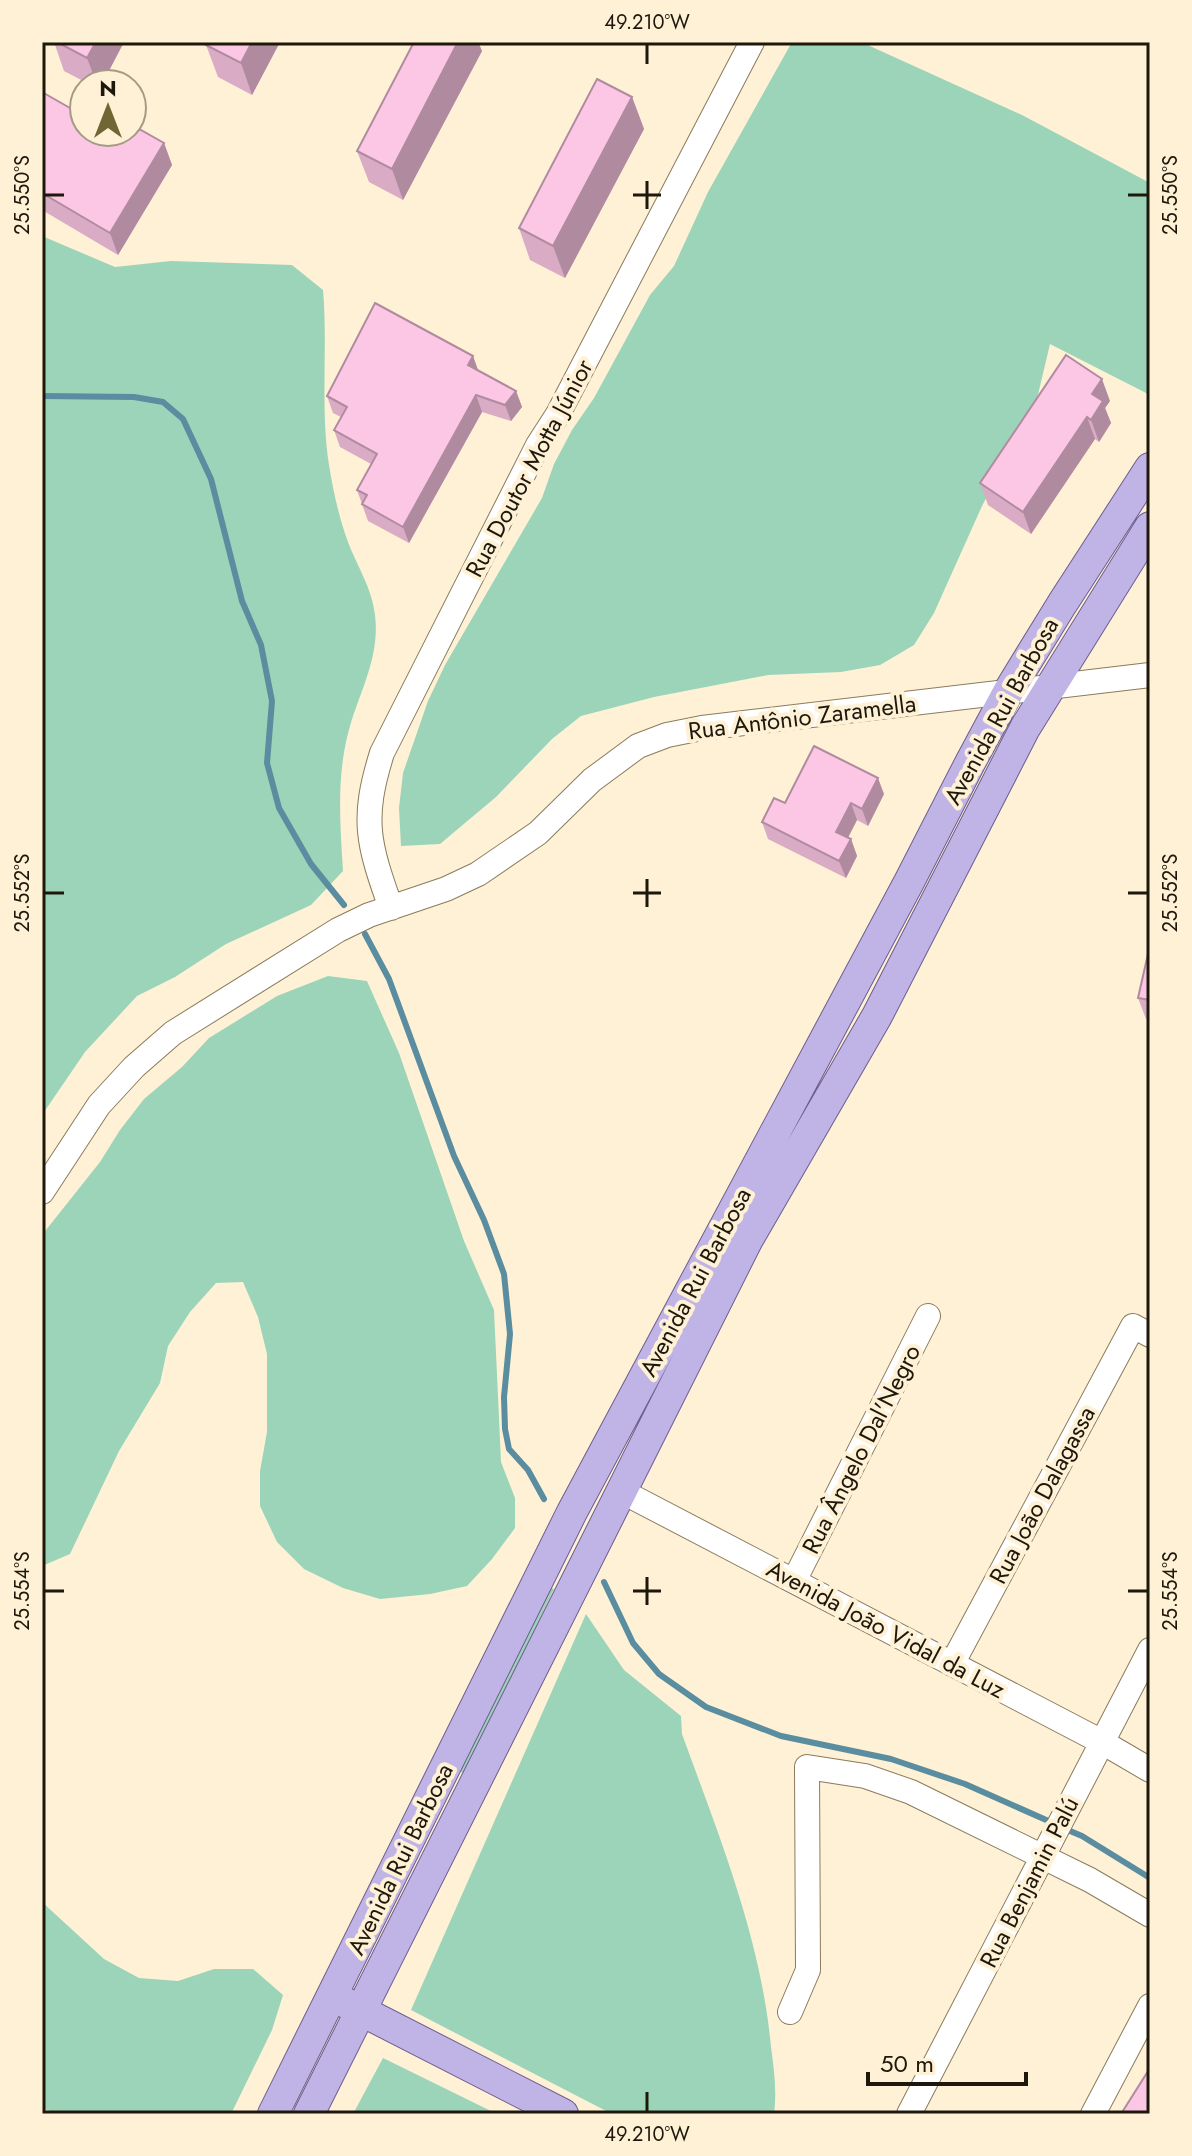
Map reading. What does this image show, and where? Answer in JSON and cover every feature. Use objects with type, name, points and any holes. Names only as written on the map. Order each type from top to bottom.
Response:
[{"type":"main road","name":"Avenida Rui Barbosa","points":[[273,2114],[572,1512],[1008,692],[1086,564],[1150,468]]},
{"type":"main road","name":"Avenida Rui Barbosa","points":[[309,2114],[747,1241],[877,1016],[1004,767],[1049,687],[1150,527]]},
{"type":"main road","points":[[332,1995],[563,2114]]},
{"type":"street","name":"Rua Doutor Motta Júnior","points":[[391,908],[371,847],[368,822],[371,789],[382,753],[538,445],[558,414],[752,42]]},
{"type":"street","name":"Rua Antônio Zaramella","points":[[42,1192],[99,1105],[134,1067],[173,1033],[338,930],[446,889],[509,855],[538,833],[617,760],[638,746],[667,735],[702,728],[1150,675]]},
{"type":"street","name":"Rua Ângelo Dal'Negro","points":[[794,1581],[928,1316]]},
{"type":"street","name":"Rua João Dalagassa","points":[[952,1664],[1141,1330]]},
{"type":"street","name":"Avenida João Vidal da Luz","points":[[621,1491],[1150,1770]]},
{"type":"street","name":"Rua Benjamin Palú","points":[[909,2114],[1150,1650]]},
{"type":"street","points":[[790,2012],[808,1970],[807,1767],[887,1782],[1046,1850],[1150,1915]]},
{"type":"street","points":[[1093,2114],[1150,2006]]},
{"type":"green space","points":[[792,42],[861,42],[1022,115],[1150,183],[1150,395],[1050,344],[1036,403],[982,506],[934,613],[914,645],[880,665],[841,672],[768,675],[654,697],[581,716],[552,739],[496,797],[440,844],[401,846],[399,808],[403,773],[428,701],[445,665],[542,498],[554,464],[572,430],[594,398],[650,295],[674,266],[708,192]]},
{"type":"green space","points":[[42,236],[115,267],[171,261],[292,265],[323,290],[325,421],[329,465],[345,533],[371,596],[376,630],[372,658],[350,726],[343,762],[340,798],[343,871],[311,905],[226,944],[175,977],[137,996],[85,1052],[42,1115]]},
{"type":"green space","points":[[328,976],[367,981],[399,1053],[464,1241],[494,1310],[501,1462],[515,1498],[515,1528],[467,1586],[430,1594],[380,1599],[343,1588],[304,1569],[277,1542],[260,1506],[260,1471],[267,1432],[267,1354],[258,1317],[243,1282],[216,1283],[190,1312],[168,1346],[160,1383],[119,1451],[70,1554],[42,1566],[42,1235],[100,1162],[144,1099],[182,1067],[209,1038],[277,996]]},
{"type":"green space","points":[[545,1586],[554,1589],[465,1774],[452,1768]]},
{"type":"green space","points":[[586,1614],[624,1670],[681,1716],[682,1734],[737,1888],[758,1966],[774,2072],[774,2114],[612,2114],[411,2010]]},
{"type":"green space","points":[[42,1902],[104,1959],[139,1978],[178,1981],[214,1969],[253,1969],[283,1995],[272,2030],[231,2114],[65,2114],[42,2109]]},
{"type":"green space","points":[[383,2058],[497,2114],[353,2114]]},
{"type":"building","points":[[57,42],[96,42],[87,58]]},
{"type":"building","points":[[208,42],[252,42],[241,63],[206,45]]},
{"type":"building","points":[[414,42],[458,42],[392,169],[357,151]]},
{"type":"building","points":[[597,79],[632,97],[553,246],[519,228]]},
{"type":"building","points":[[42,92],[68,107],[68,148],[148,148],[148,134],[164,143],[110,233],[42,193]]},
{"type":"building","points":[[375,303],[473,356],[468,365],[516,391],[505,405],[476,395],[403,527],[362,504],[367,495],[357,490],[377,454],[334,430],[347,407],[327,396]]},
{"type":"building","points":[[1066,355],[1102,379],[1092,394],[1103,401],[1091,420],[1087,417],[1023,512],[980,483]]},
{"type":"building","points":[[814,746],[878,778],[862,809],[851,803],[836,832],[851,839],[839,861],[762,822],[774,798],[785,803]]},
{"type":"building","points":[[1150,945],[1150,1000],[1138,998]]},
{"type":"building","points":[[1150,2068],[1150,2114],[1121,2114]]},
{"type":"waterway","points":[[42,396],[134,397],[163,402],[183,419],[211,479],[242,601],[261,645],[272,701],[267,763],[279,808],[311,864],[344,905]]},
{"type":"waterway","points":[[365,934],[389,979],[454,1156],[484,1220],[504,1274],[510,1334],[504,1397],[505,1429],[509,1449],[528,1470],[544,1499]]},
{"type":"waterway","points":[[604,1582],[633,1643],[659,1674],[706,1707],[781,1736],[891,1759],[965,1784],[1053,1823]]},
{"type":"waterway","points":[[1063,1828],[1082,1836],[1150,1878]]}]
